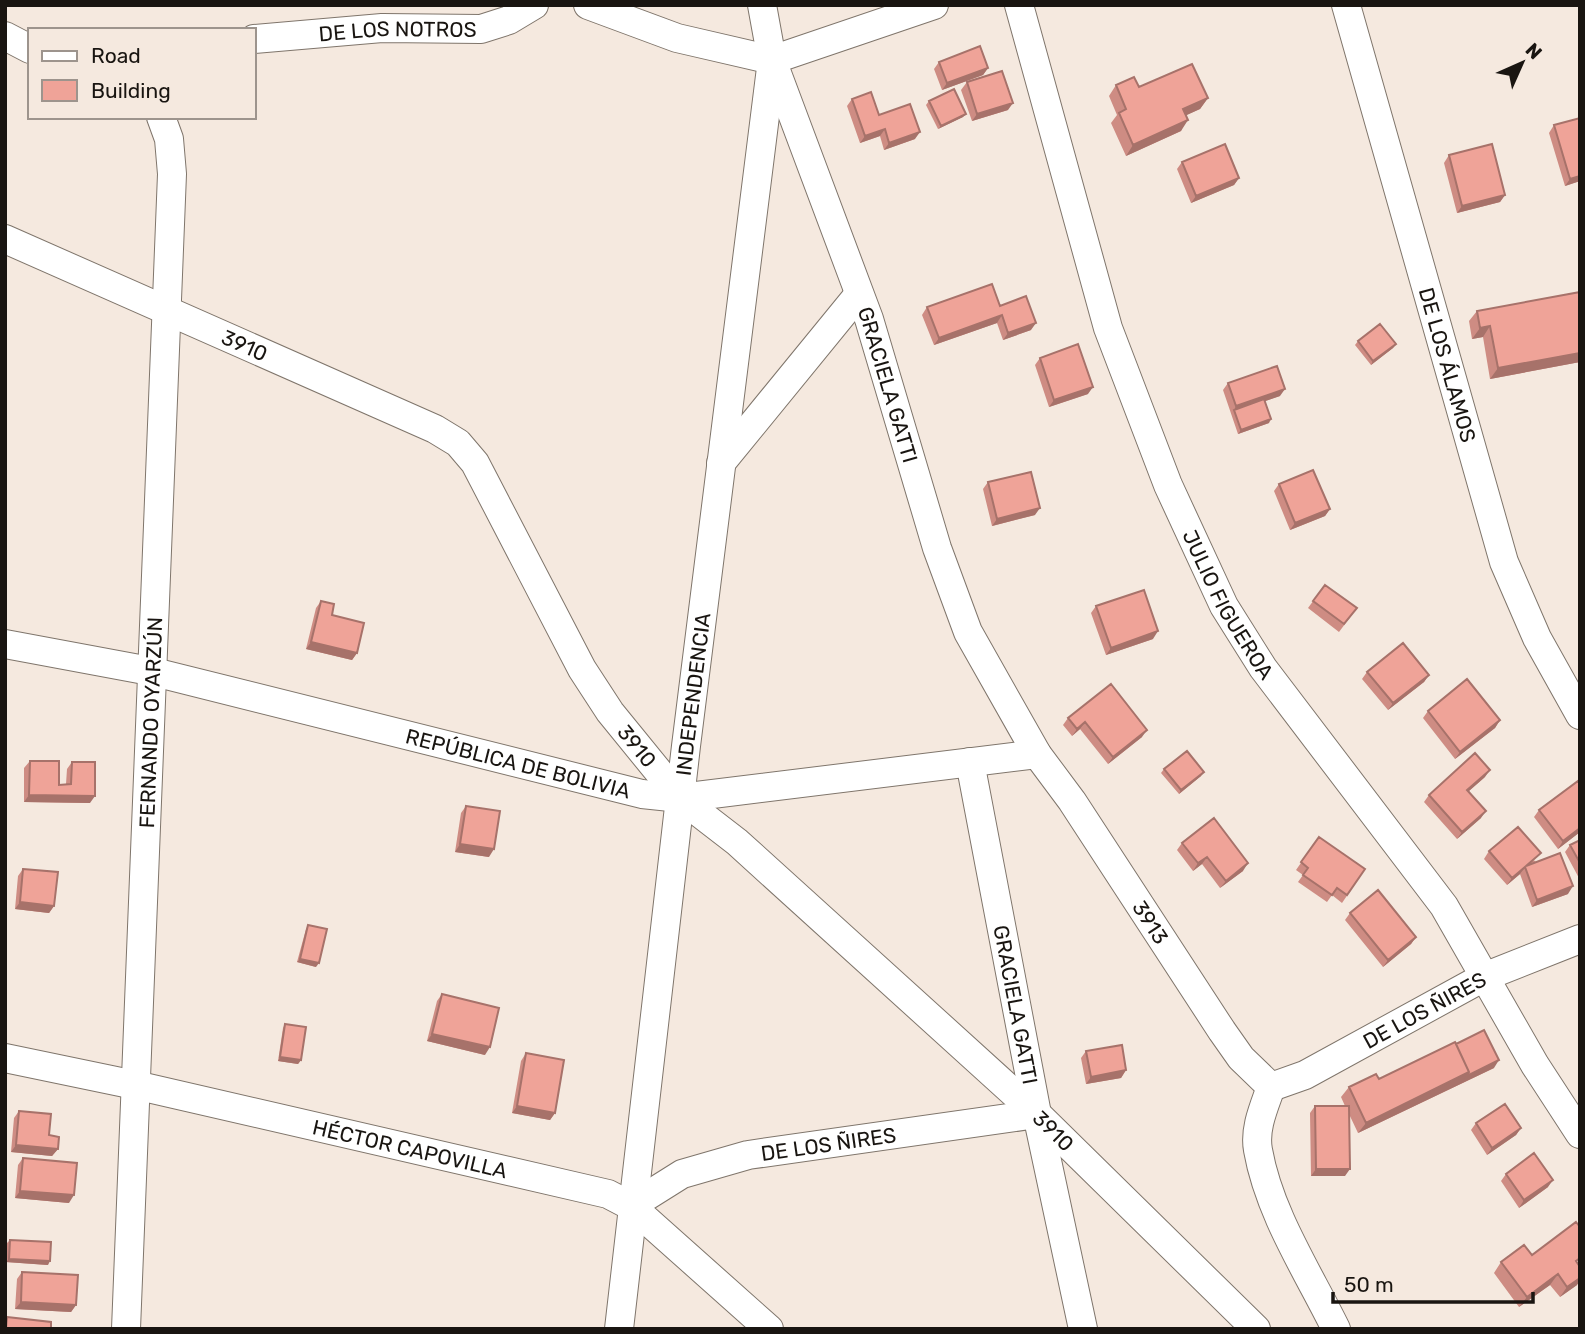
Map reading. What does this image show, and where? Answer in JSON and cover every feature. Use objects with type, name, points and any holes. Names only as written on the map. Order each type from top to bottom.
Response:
[{"type":"street","name":"DE LOS NOTROS","points":[[256,39],[382,28],[481,29],[509,20],[534,5]]},
{"type":"street","points":[[588,5],[677,38],[772,60],[934,5]]},
{"type":"street","name":"GRACIELA GATTI","points":[[762,5],[772,60],[859,294],[954,598],[968,632],[1037,754]]},
{"type":"street","name":"JULIO FIGUEROA","points":[[1019,5],[1108,328],[1168,485],[1224,606],[1271,679],[1444,906],[1580,1134]]},
{"type":"street","name":"DE LOS ÁLAMOS","points":[[1346,5],[1504,562],[1537,638],[1580,715]]},
{"type":"street","points":[[5,36],[28,48]]},
{"type":"street","name":"INDEPENDENCIA","points":[[619,1329],[631,1206],[680,798],[772,60]]},
{"type":"street","name":"FERNANDO OYARZÚN","points":[[126,1329],[150,671],[172,174],[169,139],[162,119]]},
{"type":"street","name":"3910","points":[[5,239],[165,312],[435,429],[457,443],[475,463],[582,669],[610,712],[680,798],[737,842],[1037,1114],[1256,1329]]},
{"type":"street","points":[[722,463],[859,294]]},
{"type":"street","name":"REPÚBLICA DE BOLIVIA","points":[[5,644],[150,671],[642,794],[680,798],[1037,754]]},
{"type":"street","name":"3913","points":[[1037,754],[1072,801],[1222,1031],[1241,1058],[1271,1087]]},
{"type":"street","name":"GRACIELA GATTI","points":[[970,762],[1037,1114],[1083,1329]]},
{"type":"street","name":"DE LOS ÑIRES","points":[[1271,1087],[1305,1075],[1485,977],[1580,939]]},
{"type":"street","name":"HÉCTOR CAPOVILLA","points":[[5,1058],[582,1186],[631,1206],[769,1329]]},
{"type":"street","points":[[1271,1087],[1260,1116],[1258,1149],[1276,1209],[1336,1329]]},
{"type":"street","name":"DE LOS ÑIRES","points":[[631,1206],[682,1174],[748,1155],[1037,1114]]},
{"type":"building","points":[[980,46],[988,68],[947,83],[939,62]]},
{"type":"building","points":[[1192,64],[1208,98],[1183,109],[1188,120],[1133,145],[1119,113],[1126,109],[1116,85],[1134,77],[1139,87]]},
{"type":"building","points":[[1002,71],[1013,103],[977,114],[967,82]]},
{"type":"building","points":[[954,89],[966,114],[941,126],[929,101]]},
{"type":"building","points":[[871,92],[879,115],[910,104],[920,132],[889,143],[885,129],[865,136],[852,99]]},
{"type":"building","points":[[1580,118],[1580,176],[1570,179],[1554,125]]},
{"type":"building","points":[[1225,144],[1239,178],[1196,196],[1182,162]]},
{"type":"building","points":[[1492,144],[1505,195],[1462,206],[1449,155]]},
{"type":"building","points":[[992,284],[1000,306],[1026,296],[1036,323],[1008,333],[1002,315],[939,338],[927,307]]},
{"type":"building","points":[[1580,292],[1580,353],[1498,368],[1490,326],[1480,328],[1477,311]]},
{"type":"building","points":[[1380,324],[1396,344],[1373,361],[1358,341]]},
{"type":"building","points":[[1078,344],[1093,387],[1054,400],[1040,358]]},
{"type":"building","points":[[1277,366],[1285,389],[1236,406],[1228,383]]},
{"type":"building","points":[[1264,399],[1271,419],[1241,430],[1234,410]]},
{"type":"building","points":[[1313,470],[1330,509],[1295,523],[1279,484]]},
{"type":"building","points":[[1031,472],[1040,508],[997,519],[988,482]]},
{"type":"building","points":[[1325,585],[1357,608],[1344,624],[1313,601]]},
{"type":"building","points":[[1144,590],[1158,631],[1111,648],[1096,606]]},
{"type":"building","points":[[321,601],[334,604],[332,615],[364,623],[357,653],[311,642]]},
{"type":"building","points":[[1403,643],[1429,675],[1393,703],[1367,672]]},
{"type":"building","points":[[1467,679],[1500,720],[1460,752],[1428,711]]},
{"type":"building","points":[[1111,684],[1147,730],[1113,757],[1085,722],[1077,729],[1068,718]]},
{"type":"building","points":[[1187,751],[1204,772],[1181,790],[1164,769]]},
{"type":"building","points":[[1475,753],[1490,770],[1467,790],[1486,811],[1462,832],[1429,795]]},
{"type":"building","points":[[30,761],[59,761],[59,785],[71,784],[72,762],[95,762],[95,796],[29,795]]},
{"type":"building","points":[[1578,781],[1580,828],[1563,841],[1539,810]]},
{"type":"building","points":[[466,806],[500,811],[494,849],[460,844]]},
{"type":"building","points":[[1214,818],[1248,863],[1226,881],[1207,857],[1198,863],[1182,843]]},
{"type":"building","points":[[1518,827],[1541,853],[1526,866],[1560,853],[1573,886],[1537,900],[1525,867],[1512,878],[1489,851]]},
{"type":"building","points":[[1319,837],[1365,869],[1347,895],[1337,888],[1332,895],[1303,875],[1308,868],[1301,862]]},
{"type":"building","points":[[1580,840],[1580,863],[1570,845]]},
{"type":"building","points":[[23,869],[58,872],[54,906],[20,902]]},
{"type":"building","points":[[1378,890],[1416,937],[1388,960],[1350,913]]},
{"type":"building","points":[[308,925],[327,929],[319,963],[300,959]]},
{"type":"building","points":[[442,994],[499,1008],[490,1047],[432,1034]]},
{"type":"building","points":[[285,1024],[306,1027],[301,1060],[280,1057]]},
{"type":"building","points":[[1484,1030],[1499,1060],[1467,1076],[1469,1072],[1456,1044]]},
{"type":"building","points":[[1455,1042],[1469,1072],[1366,1123],[1349,1087],[1376,1074],[1379,1079]]},
{"type":"building","points":[[1122,1045],[1126,1070],[1091,1077],[1086,1051]]},
{"type":"building","points":[[526,1053],[564,1060],[555,1113],[517,1106]]},
{"type":"building","points":[[1505,1104],[1521,1128],[1492,1148],[1476,1123]]},
{"type":"building","points":[[1315,1106],[1349,1106],[1350,1169],[1316,1169]]},
{"type":"building","points":[[19,1111],[51,1114],[49,1135],[59,1137],[58,1149],[16,1145]]},
{"type":"building","points":[[1534,1153],[1553,1180],[1524,1200],[1506,1174]]},
{"type":"building","points":[[23,1158],[77,1163],[74,1195],[20,1191]]},
{"type":"building","points":[[1576,1222],[1580,1227],[1580,1258],[1576,1261],[1580,1267],[1580,1278],[1567,1287],[1558,1274],[1527,1297],[1501,1262],[1524,1245],[1532,1255]]},
{"type":"building","points":[[10,1240],[51,1242],[50,1261],[9,1259]]},
{"type":"building","points":[[22,1272],[78,1275],[76,1305],[21,1302]]},
{"type":"building","points":[[7,1317],[51,1322],[51,1329],[6,1329]]}]
